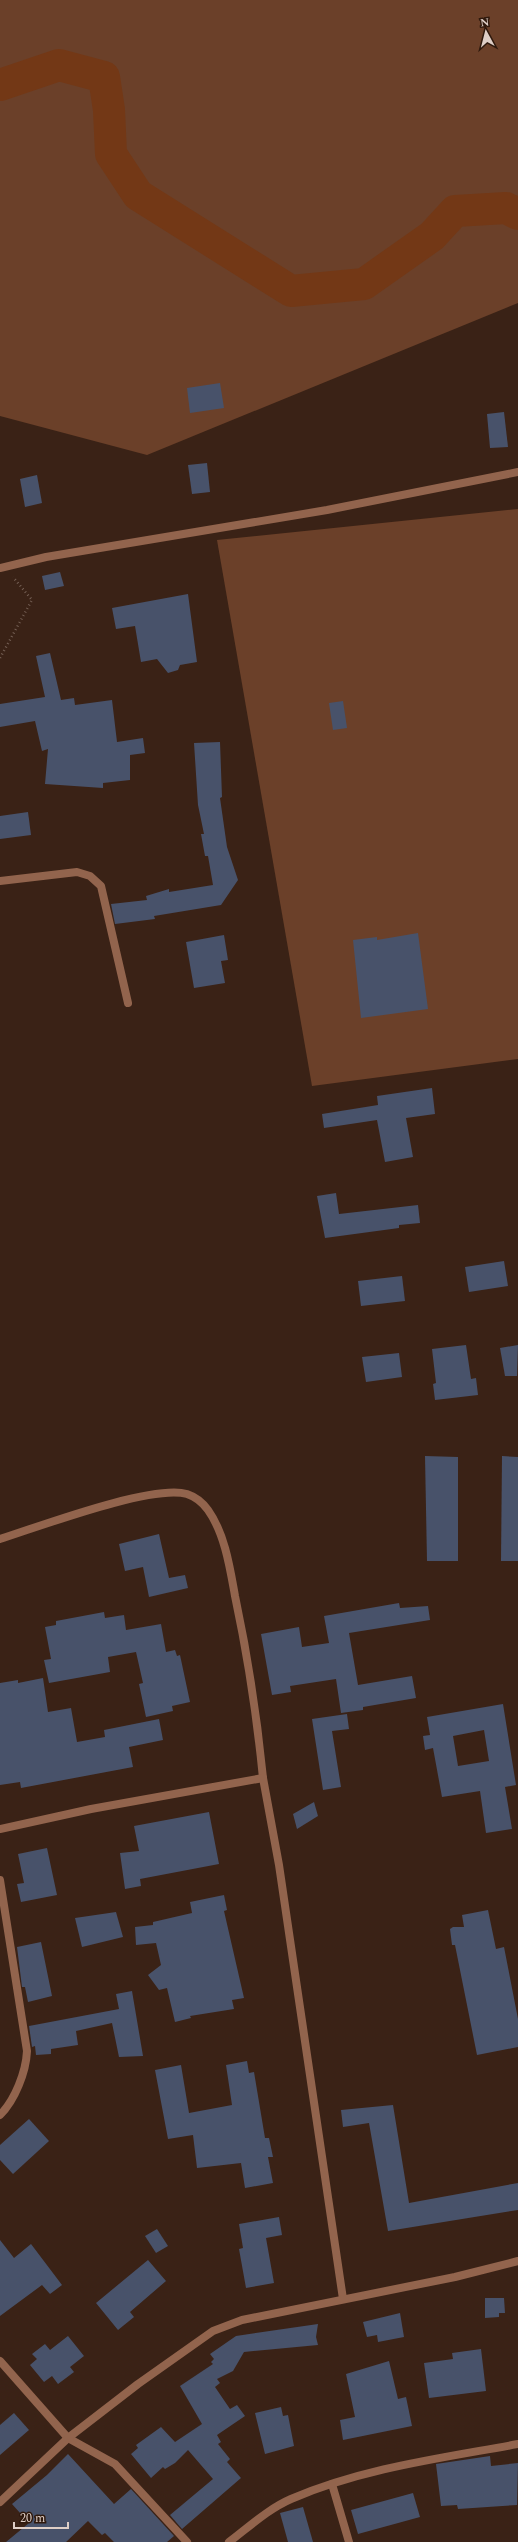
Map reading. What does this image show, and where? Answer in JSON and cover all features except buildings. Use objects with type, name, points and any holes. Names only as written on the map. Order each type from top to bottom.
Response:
[{"type":"street","points":[[2,568],[54,556],[327,510],[518,472]]},
{"type":"street","points":[[0,881],[77,872],[90,876],[101,886],[128,1003]]},
{"type":"street","points":[[0,1539],[103,1506],[175,1492],[187,1494],[201,1502],[217,1527],[232,1580],[250,1666],[263,1778],[279,1865],[343,2299]]},
{"type":"street","points":[[0,1830],[91,1810],[263,1778]]},
{"type":"street","points":[[0,1880],[26,2051],[26,2063],[18,2086],[0,2115]]},
{"type":"street","points":[[0,2502],[68,2438],[138,2384],[213,2331],[242,2320],[474,2273],[518,2261]]},
{"type":"street","points":[[0,2361],[68,2438],[115,2464],[187,2542]]},
{"type":"street","points":[[229,2542],[271,2510],[290,2499],[332,2484],[397,2466],[518,2444]]},
{"type":"street","points":[[332,2484],[349,2542]]},
{"type":"path","points":[[0,658],[32,600],[2,568]]},
{"type":"shaded area","points":[[0,0],[518,0],[518,303],[147,455],[0,416]]},
{"type":"shaded area","points":[[518,509],[518,1059],[312,1086],[217,540]]},
{"type":"waterway","points":[[0,85],[59,65],[104,77],[109,110],[111,154],[138,195],[291,291],[364,284],[432,236],[455,211],[506,208],[518,214]]}]
